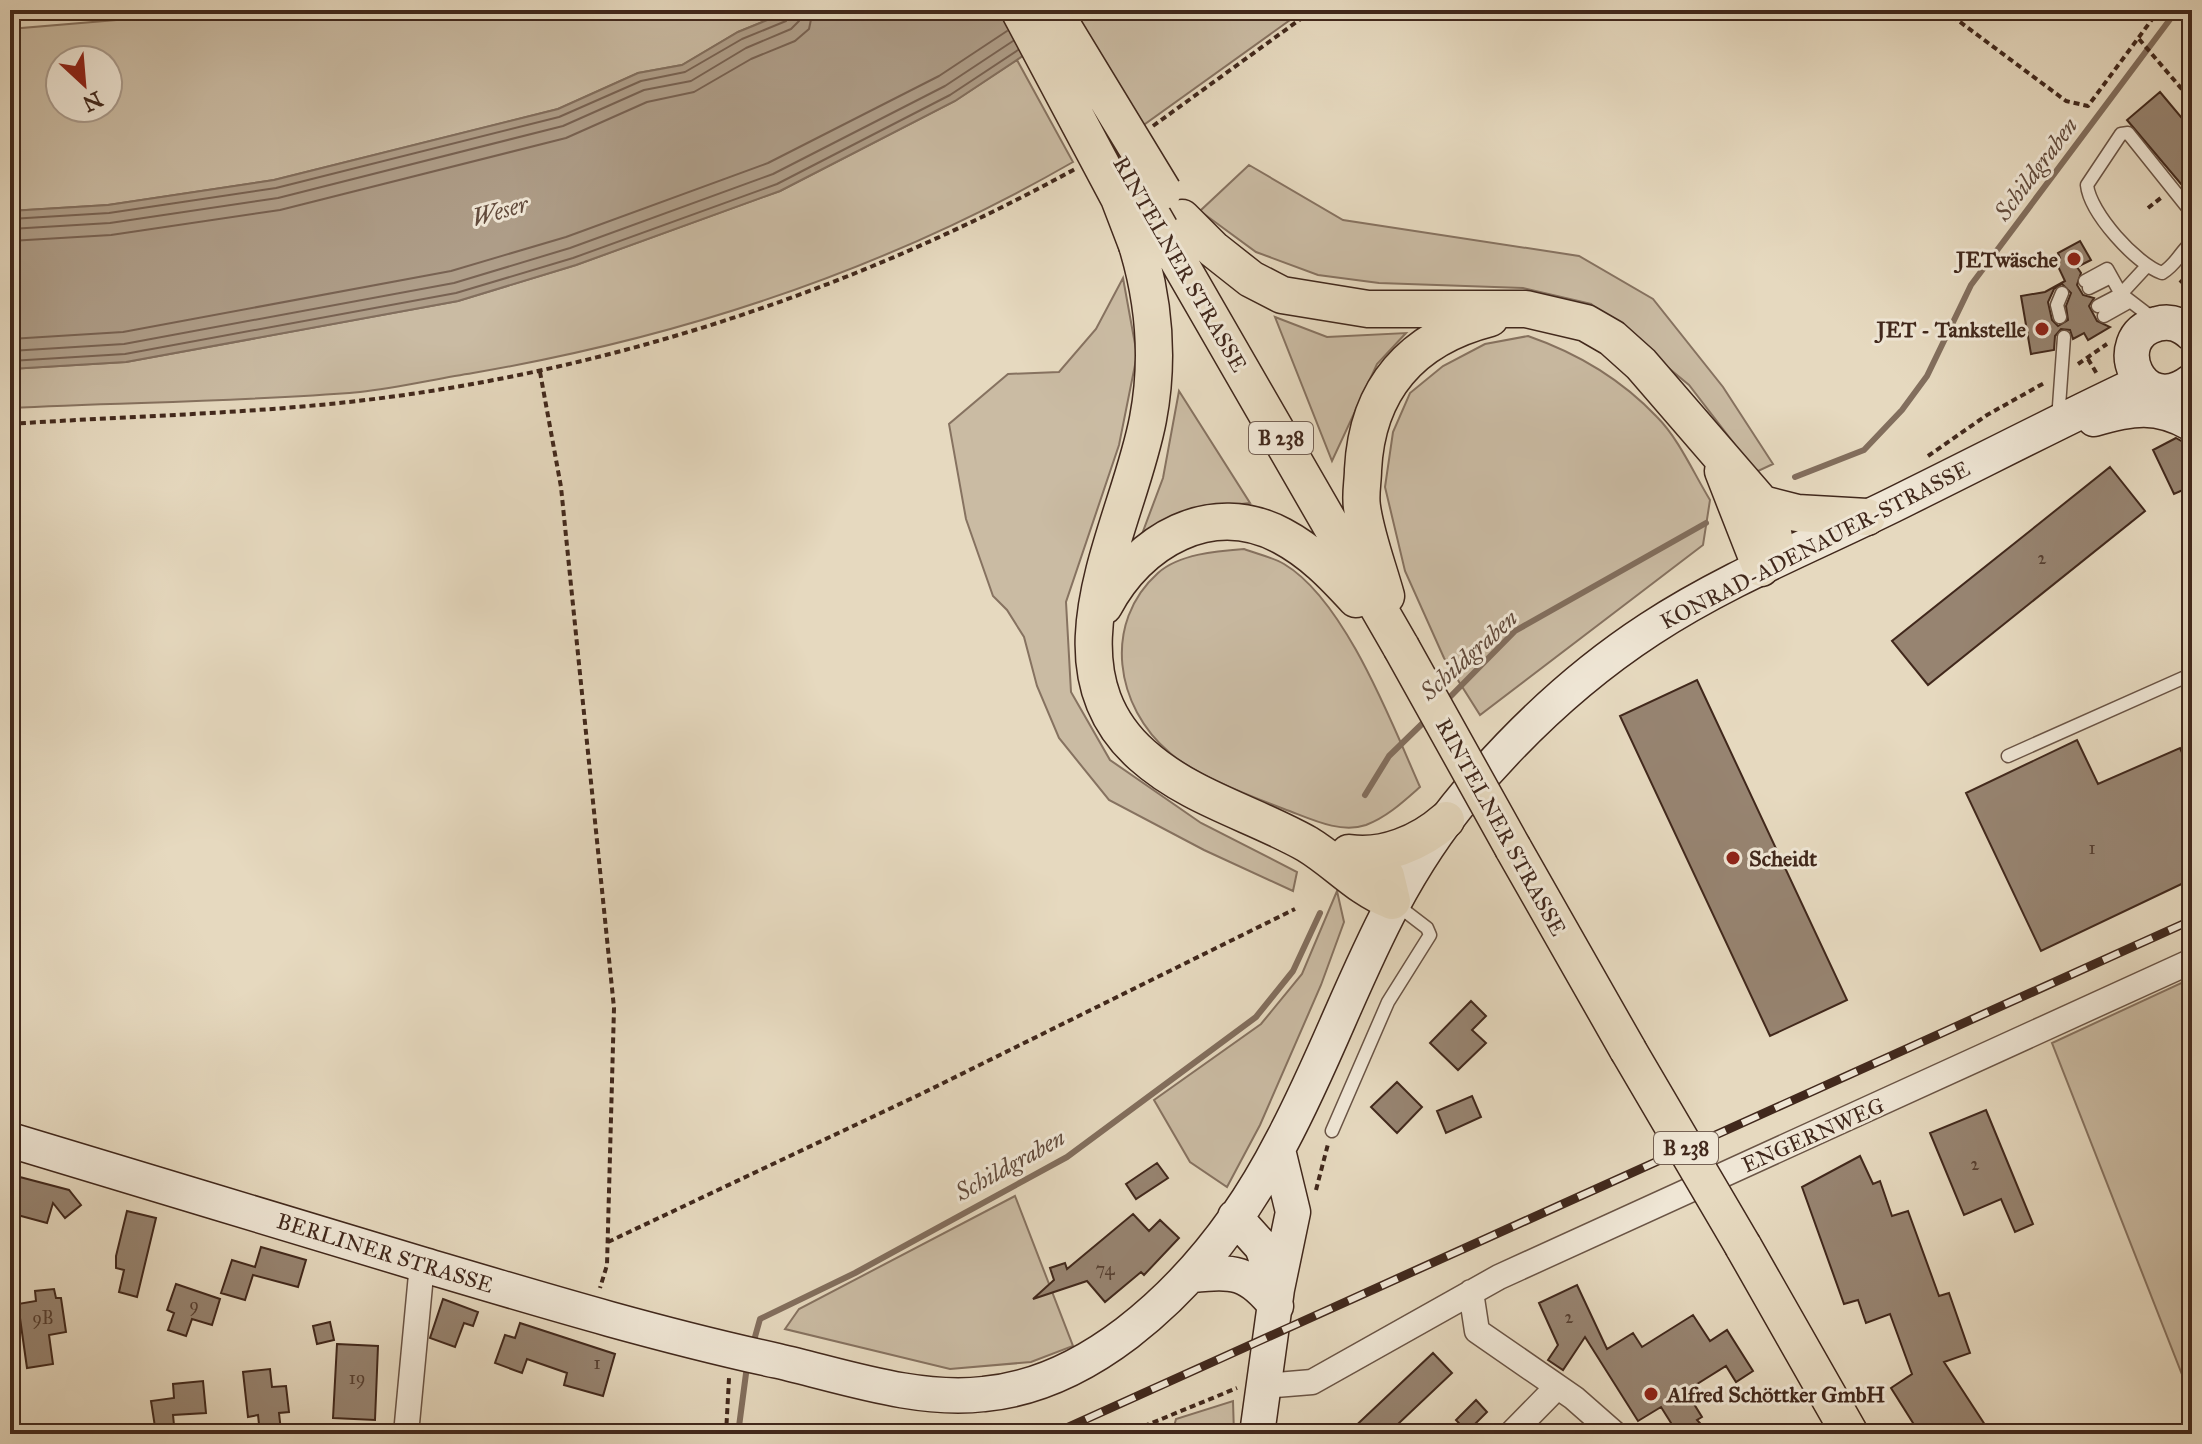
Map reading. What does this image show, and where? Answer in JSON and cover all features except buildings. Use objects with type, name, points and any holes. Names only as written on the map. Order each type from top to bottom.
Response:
[{"type":"main road","name":"B 238","points":[[1019,10],[1119,198],[1160,231],[1213,249],[1251,279],[1282,295],[1368,309],[1526,309],[1586,323],[1612,338],[1675,401],[1718,457],[1762,504],[1769,515],[1775,542],[1761,568]]},
{"type":"main road","name":"RINTELNER STRASSE","points":[[1035,10],[1850,1434]]},
{"type":"main road","name":"B 238","points":[[1053,10],[1155,180],[1160,231],[1152,315],[1153,387],[1140,454],[1102,576],[1095,625],[1094,656],[1103,701],[1125,737],[1140,753],[1192,791],[1308,845],[1371,893],[1392,901]]},
{"type":"main road","name":"B 238","points":[[1401,647],[1362,506],[1364,449],[1380,394],[1410,356],[1456,327],[1526,309]]},
{"type":"main road","points":[[2180,314],[2149,327],[2135,342],[2137,372],[2157,391],[2189,390]]},
{"type":"main road","name":"KONRAD-ADENAUER-STRASSE","points":[[2017,440],[2061,389],[2137,372]]},
{"type":"main road","name":"KONRAD-ADENAUER-STRASSE","points":[[749,1355],[905,1389],[982,1395],[1021,1387],[1071,1369],[1104,1351],[1147,1318],[1192,1275],[1239,1211],[1278,1150],[1392,901],[1420,853],[1505,753],[1589,674],[1653,627],[1761,568],[2017,440],[2137,372]]},
{"type":"main road","points":[[2017,440],[2116,413],[2150,409],[2170,412],[2192,424]]},
{"type":"main road","name":"B 238","points":[[1718,457],[1761,568]]},
{"type":"main road","points":[[1762,504],[1797,513],[1867,517]]},
{"type":"main road","name":"B 238","points":[[1095,625],[1117,580],[1143,552],[1184,528],[1232,522],[1280,534],[1321,561],[1401,647]]},
{"type":"main road","name":"B 238","points":[[1308,845],[1359,854],[1406,845],[1446,820]]},
{"type":"main road","points":[[1359,854],[1382,870],[1389,883],[1392,901]]},
{"type":"main road","name":"BERLINER STRASSE","points":[[10,1140],[590,1314],[749,1355]]},
{"type":"main road","points":[[1257,1434],[1292,1200],[1278,1150]]},
{"type":"main road","points":[[1239,1211],[1271,1219],[1286,1247]]},
{"type":"main road","points":[[1239,1211],[1262,1247],[1277,1297]]},
{"type":"main road","points":[[1192,1275],[1228,1271],[1244,1276],[1277,1297]]},
{"type":"street","name":"ENGERNWEG","points":[[1263,1386],[1312,1382],[1471,1292],[2192,961]]},
{"type":"street","points":[[406,1434],[422,1264]]},
{"type":"street","points":[[1471,1292],[1477,1331],[1557,1387],[1615,1434]]},
{"type":"street","points":[[1511,1434],[1557,1387]]},
{"type":"lane","points":[[2192,213],[2128,133],[2121,134],[2104,154],[2087,185],[2089,197],[2146,267],[2162,273],[2177,264],[2182,250],[2192,242]]},
{"type":"lane","points":[[2101,311],[2125,298],[2146,267]]},
{"type":"lane","points":[[2087,284],[2107,269],[2125,298],[2180,314]]},
{"type":"lane","points":[[2061,389],[2064,337]]},
{"type":"lane","points":[[2008,756],[2192,674]]},
{"type":"lane","points":[[1332,1131],[1388,1002],[1430,935],[1427,928],[1392,901]]},
{"type":"path","points":[[1144,131],[1313,10]]},
{"type":"path","points":[[1944,10],[2066,101],[2088,106],[2159,10]]},
{"type":"path","points":[[2138,39],[2192,101]]},
{"type":"path","points":[[10,424],[365,400],[540,372],[765,308],[865,270],[1006,207],[1075,169]]},
{"type":"path","points":[[2180,314],[2192,292]]},
{"type":"path","points":[[1921,461],[1987,415],[2061,389],[2088,359]]},
{"type":"path","points":[[540,372],[561,487],[614,1008],[607,1265],[590,1314]]},
{"type":"path","points":[[608,1242],[923,1093],[1295,909]]},
{"type":"path","points":[[726,1434],[728,1382],[749,1355]]},
{"type":"path","points":[[1125,1434],[1225,1391],[1263,1386]]},
{"type":"shaded area","points":[[235,10],[792,10],[738,32],[682,65],[638,73],[558,109],[274,180],[108,205],[10,211],[10,29]]},
{"type":"shaded area","points":[[1092,10],[1304,10],[1138,129],[1077,20]]},
{"type":"shaded area","points":[[1017,60],[1073,162],[930,235],[782,294],[629,340],[551,358],[374,390],[273,398],[10,408],[10,369],[126,362],[458,301],[576,265],[780,191],[955,101]]},
{"type":"shaded area","points":[[1249,165],[1343,220],[1579,256],[1653,299],[1723,387],[1773,464],[1756,472],[1689,385],[1591,304],[1523,288],[1379,283],[1318,275],[1256,252],[1200,211]]},
{"type":"shaded area","points":[[1123,278],[1137,355],[1119,445],[1066,602],[1071,692],[1110,760],[1201,823],[1297,872],[1293,891],[1204,850],[1109,800],[1059,738],[1037,686],[1024,637],[1007,610],[993,596],[966,519],[949,424],[1008,374],[1059,372],[1096,329]]},
{"type":"shaded area","points":[[1275,317],[1327,337],[1406,333],[1377,364],[1332,461]]},
{"type":"shaded area","points":[[1528,336],[1564,350],[1597,369],[1643,403],[1672,436],[1710,500],[1703,545],[1480,715],[1444,658],[1405,571],[1385,487],[1393,432],[1410,393],[1443,366],[1485,344]]},
{"type":"shaded area","points":[[1179,391],[1250,503],[1213,507],[1139,542],[1163,478]]},
{"type":"shaded area","points":[[1244,549],[1284,564],[1306,581],[1346,634],[1381,698],[1420,787],[1374,822],[1345,828],[1324,824],[1224,785],[1170,753],[1151,734],[1137,712],[1127,689],[1122,664],[1123,640],[1129,616],[1140,593],[1158,573],[1176,562],[1199,555]]},
{"type":"shaded area","points":[[1337,891],[1344,922],[1321,985],[1260,1125],[1227,1187],[1190,1162],[1154,1100],[1261,1024],[1302,974]]},
{"type":"shaded area","points":[[2192,978],[2192,1400],[2052,1043]]},
{"type":"shaded area","points":[[1015,1196],[1073,1346],[1031,1362],[950,1369],[785,1329],[799,1309]]},
{"type":"shaded area","points":[[1233,1401],[1234,1434],[1172,1434],[1176,1419]]},
{"type":"water","name":"Weser","points":[[792,10],[1092,10],[955,101],[780,191],[576,265],[458,301],[126,362],[10,369],[10,211],[108,205],[274,180],[558,109],[638,73],[682,65],[738,32]]},
{"type":"waterway","name":"Schildgraben","points":[[1795,477],[1864,450],[1902,410],[1927,376],[1971,285],[2177,10]]},
{"type":"waterway","name":"Schildgraben","points":[[1445,702],[1515,631],[1706,523]]},
{"type":"waterway","name":"Schildgraben","points":[[1365,795],[1389,756],[1428,718]]},
{"type":"waterway","name":"Schildgraben","points":[[753,1344],[760,1319],[855,1273],[1067,1157],[1256,1017],[1293,971],[1320,913]]},
{"type":"waterway","name":"Schildgraben","points":[[738,1434],[747,1366]]},
{"type":"railway","points":[[1053,1434],[2192,920]]},
{"type":"place","name":"JETwäsche","points":[[2074,259]]},
{"type":"place","name":"JET - Tankstelle","points":[[2042,329]]},
{"type":"place","name":"Scheidt","points":[[1733,858]]},
{"type":"place","name":"Alfred Schöttker GmbH","points":[[1651,1394]]}]
